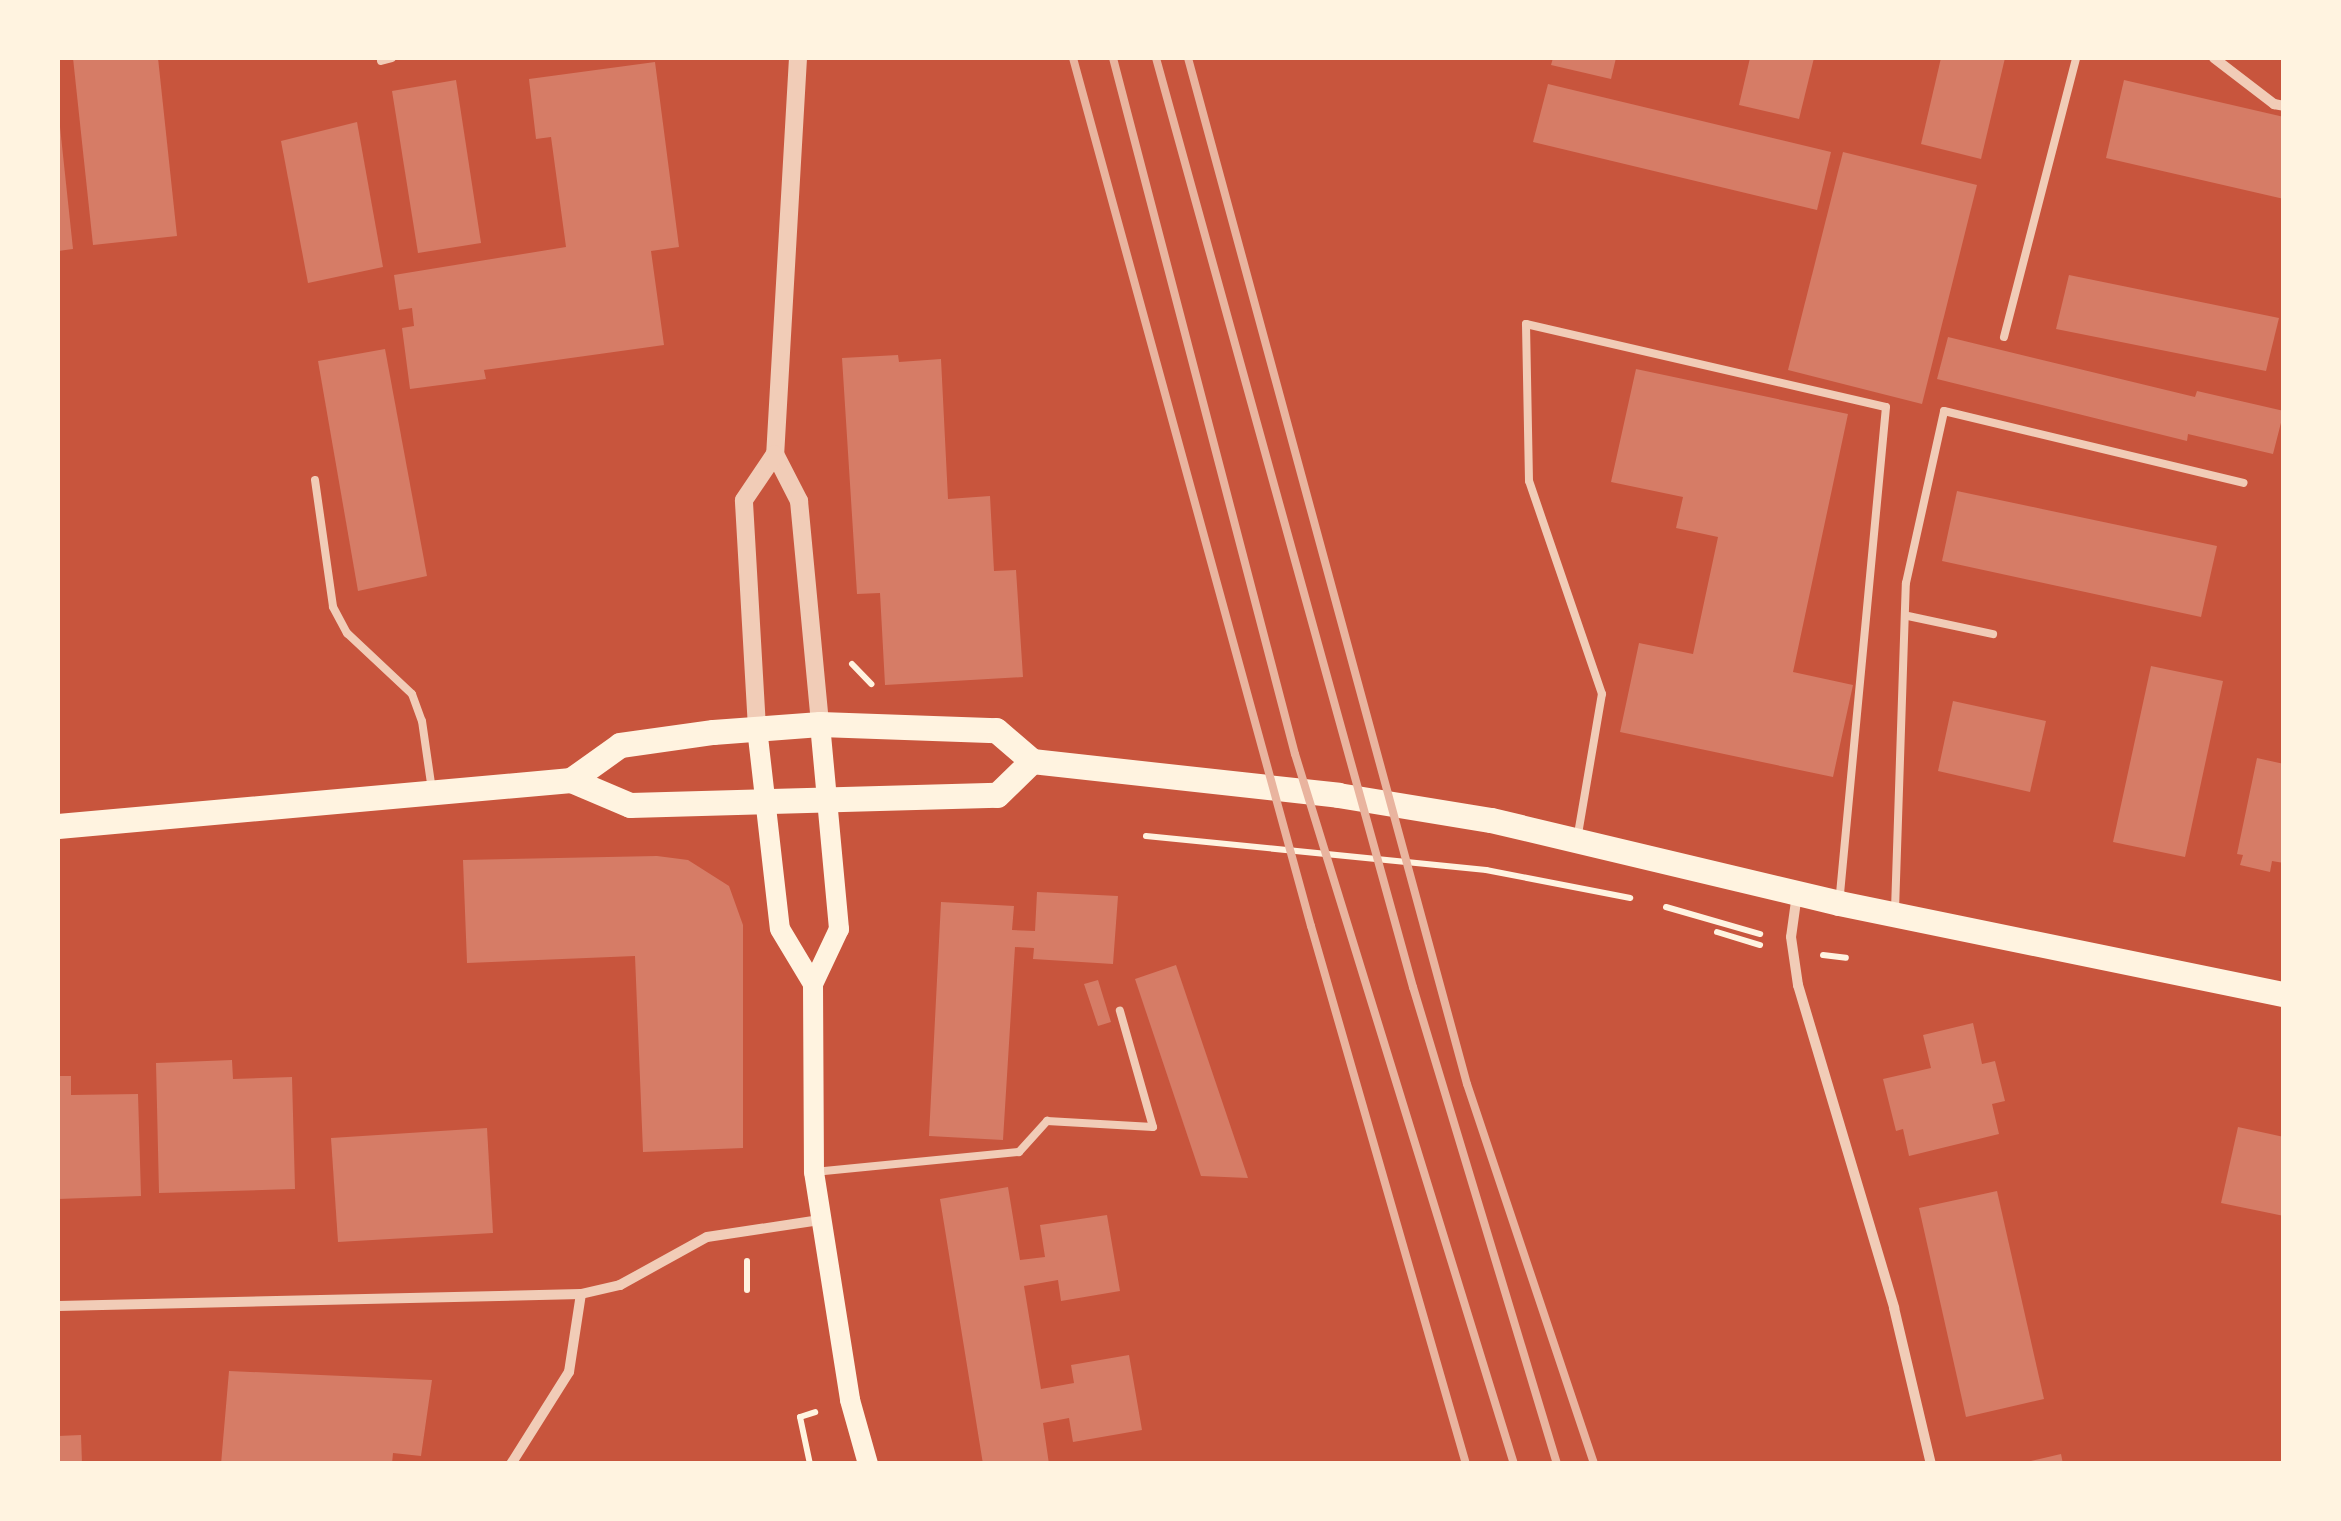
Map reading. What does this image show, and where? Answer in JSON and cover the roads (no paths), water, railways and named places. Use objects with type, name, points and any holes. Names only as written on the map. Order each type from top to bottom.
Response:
[{"type":"main road","points":[[820,724],[839,929],[812,984],[814,1172],[850,1400],[868,1464]]},
{"type":"main road","points":[[571,780],[620,745],[757,728],[820,724],[996,730],[1032,761],[1145,772],[1491,820],[1839,903],[2284,994]]},
{"type":"main road","points":[[757,728],[780,929],[812,984]]},
{"type":"main road","points":[[58,826],[571,780],[630,805],[997,795],[1032,761]]},
{"type":"street","points":[[798,58],[775,454],[799,501],[820,724]]},
{"type":"street","points":[[2214,58],[2284,106]]},
{"type":"street","points":[[757,728],[744,567],[744,500],[775,454]]},
{"type":"street","points":[[1797,893],[1791,937],[1798,985],[1894,1308],[1931,1464]]},
{"type":"street","points":[[58,1306],[581,1294],[620,1285],[708,1237],[820,1220]]},
{"type":"street","points":[[511,1464],[562,1389],[574,1359],[581,1294]]},
{"type":"lane","points":[[381,61],[392,58]]},
{"type":"lane","points":[[2004,337],[2076,58]]},
{"type":"lane","points":[[1577,840],[1602,694],[1529,481],[1526,324],[1886,407],[1839,903]]},
{"type":"lane","points":[[1895,914],[1902,800],[1906,583],[1944,411],[2243,483]]},
{"type":"lane","points":[[316,480],[334,607],[346,633],[412,694],[424,730],[433,794]]},
{"type":"lane","points":[[1908,616],[1992,634]]},
{"type":"lane","points":[[814,1172],[1019,1152],[1047,1121],[1153,1127],[1120,1011]]},
{"type":"railway","points":[[1073,58],[1311,926],[1466,1464]]},
{"type":"railway","points":[[1113,58],[1295,754],[1514,1464]]},
{"type":"railway","points":[[1156,58],[1413,987],[1557,1464]]},
{"type":"railway","points":[[1188,58],[1467,1084],[1594,1464]]}]
